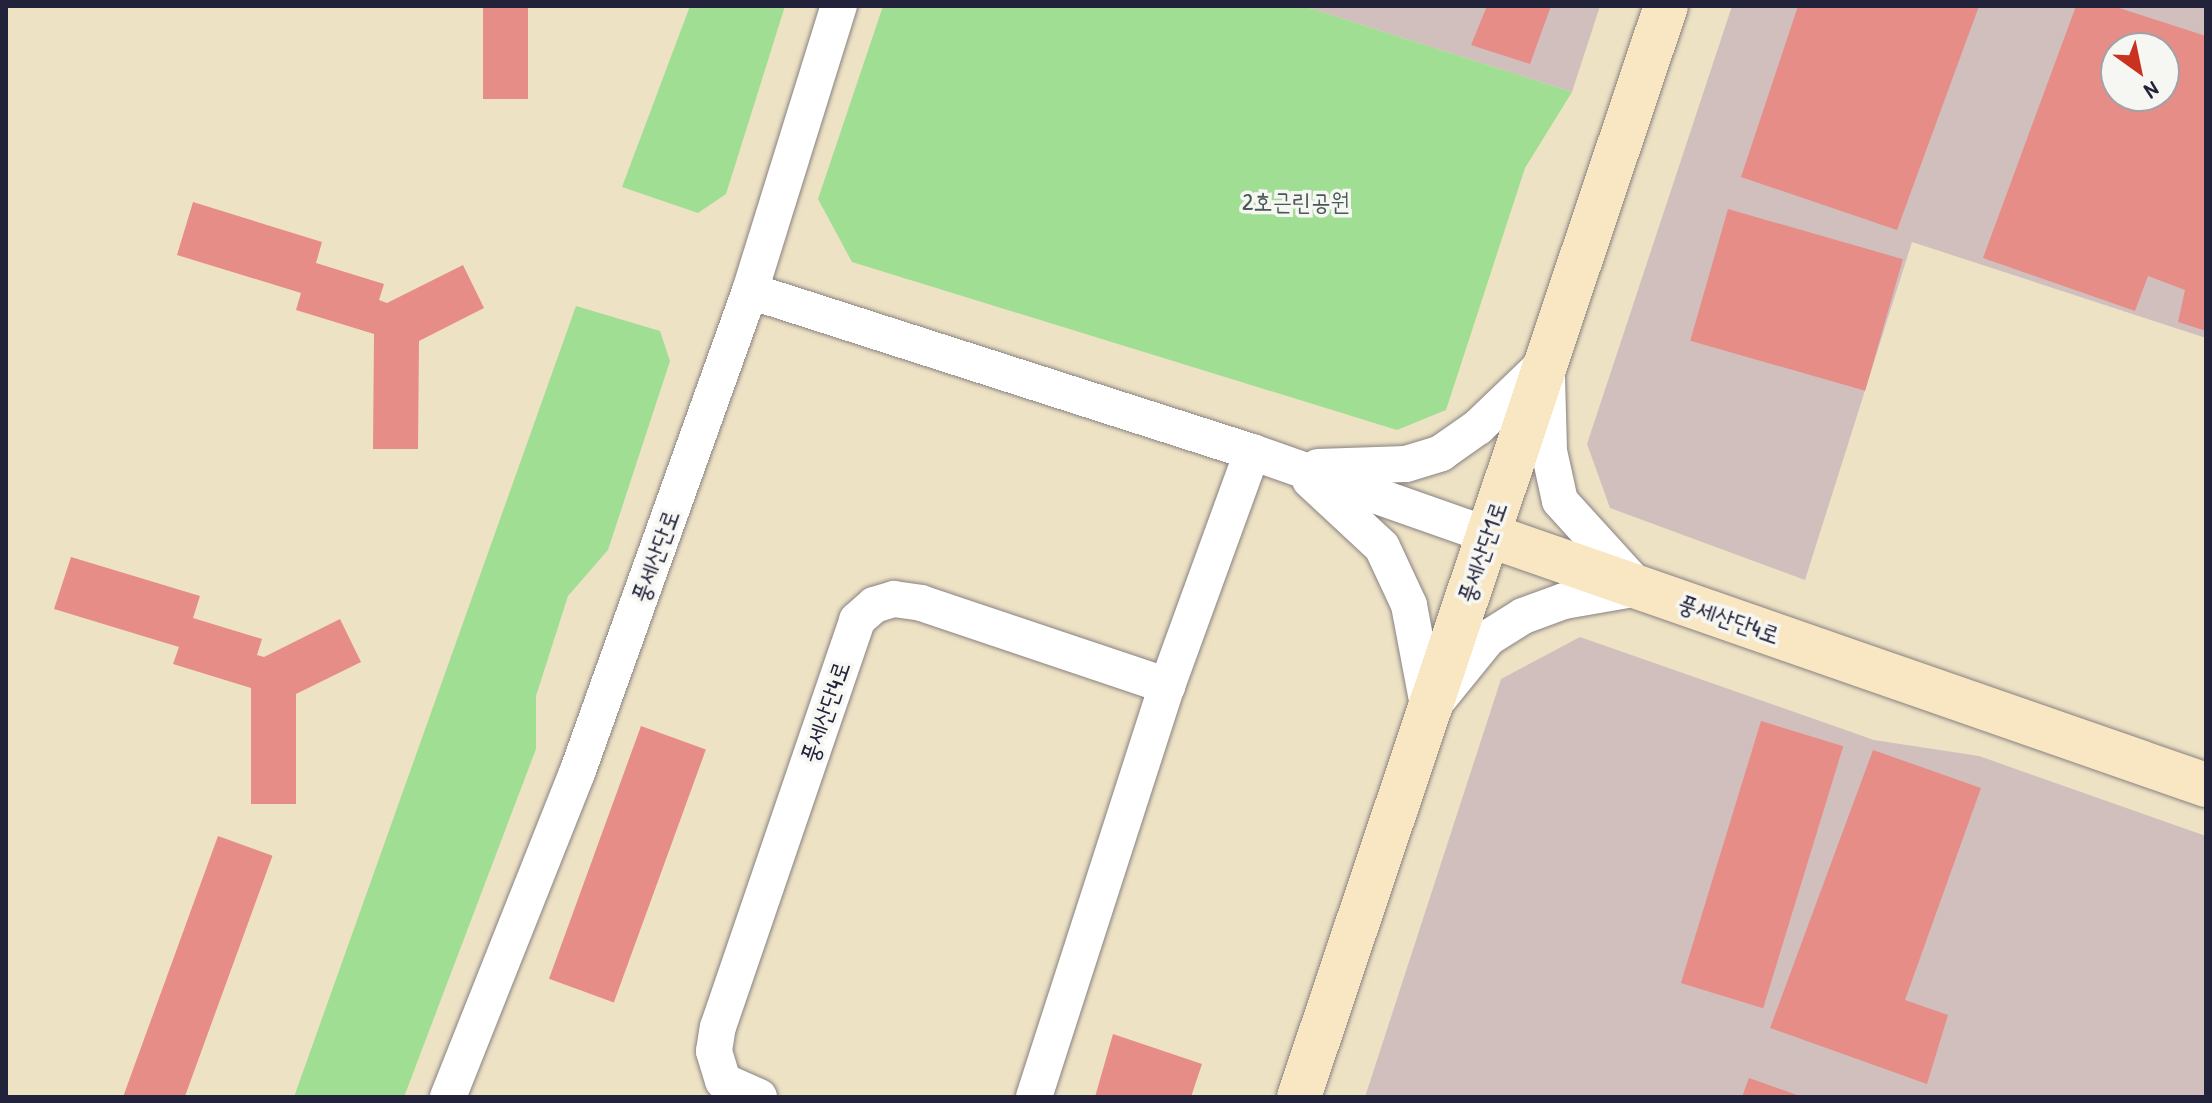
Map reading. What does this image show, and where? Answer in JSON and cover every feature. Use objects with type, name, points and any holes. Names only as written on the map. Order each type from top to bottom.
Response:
[{"type":"street","name":"풍세산단로","points":[[448,1097],[577,773],[750,291],[839,6]]},
{"type":"street","name":"풍세산단1로","points":[[1299,1097],[1666,6]]},
{"type":"street","name":"풍세산단4로","points":[[750,291],[1252,452],[2206,785]]},
{"type":"street","points":[[1297,468],[1406,464],[1441,453],[1478,427],[1546,362]]},
{"type":"street","points":[[1546,362],[1549,451],[1560,501],[1583,532],[1639,588]]},
{"type":"street","points":[[1034,1097],[1167,686],[1252,452]]},
{"type":"street","points":[[1297,468],[1382,547],[1409,605],[1429,711]]},
{"type":"street","points":[[1429,711],[1488,638],[1523,616],[1564,601],[1639,588]]},
{"type":"street","name":"풍세산단4로","points":[[759,1097],[723,1081],[714,1051],[718,1027],[857,620],[874,605],[894,599],[921,603],[1167,686]]},
{"type":"shaded area","points":[[1303,6],[1600,6],[1572,92]]},
{"type":"shaded area","points":[[1732,6],[2206,6],[2206,338],[1912,242],[1805,580],[1610,508],[1587,444]]},
{"type":"shaded area","points":[[1580,637],[1874,740],[1979,756],[2206,836],[2206,1097],[1365,1097],[1501,679]]},
{"type":"green space","points":[[690,6],[785,6],[726,194],[698,213],[622,187]]},
{"type":"green space","name":"2호근린공원","points":[[883,6],[1303,6],[1572,92],[1525,168],[1446,410],[1397,430],[852,262],[818,199]]},
{"type":"green space","points":[[576,306],[660,331],[670,361],[608,550],[568,596],[536,696],[536,749],[404,1097],[294,1097]]},
{"type":"building","points":[[483,6],[528,6],[528,99],[483,99]]},
{"type":"building","points":[[1487,6],[1551,6],[1530,64],[1471,45]]},
{"type":"building","points":[[1798,6],[1979,6],[1897,230],[1741,177]]},
{"type":"building","points":[[2076,6],[2113,6],[2206,36],[2206,331],[2178,322],[2185,290],[2148,276],[2135,311],[1983,258]]},
{"type":"building","points":[[193,202],[322,242],[316,263],[384,284],[379,300],[387,303],[463,265],[484,308],[419,341],[418,449],[373,449],[374,334],[296,310],[301,293],[177,255]]},
{"type":"building","points":[[1728,209],[1903,259],[1865,391],[1690,341]]},
{"type":"building","points":[[71,557],[200,596],[193,618],[262,639],[257,655],[264,657],[340,619],[361,662],[296,694],[296,804],[251,804],[251,688],[173,664],[179,647],[54,609]]},
{"type":"building","points":[[1761,721],[1843,746],[1763,1008],[1681,983]]},
{"type":"building","points":[[641,726],[706,750],[614,1002],[549,979]]},
{"type":"building","points":[[1873,750],[1981,788],[1905,1000],[1948,1015],[1927,1084],[1770,1028]]},
{"type":"building","points":[[218,836],[273,856],[185,1097],[123,1097]]},
{"type":"building","points":[[1113,1034],[1202,1064],[1191,1097],[1095,1097]]},
{"type":"building","points":[[1749,1078],[1803,1097],[1742,1097]]}]
